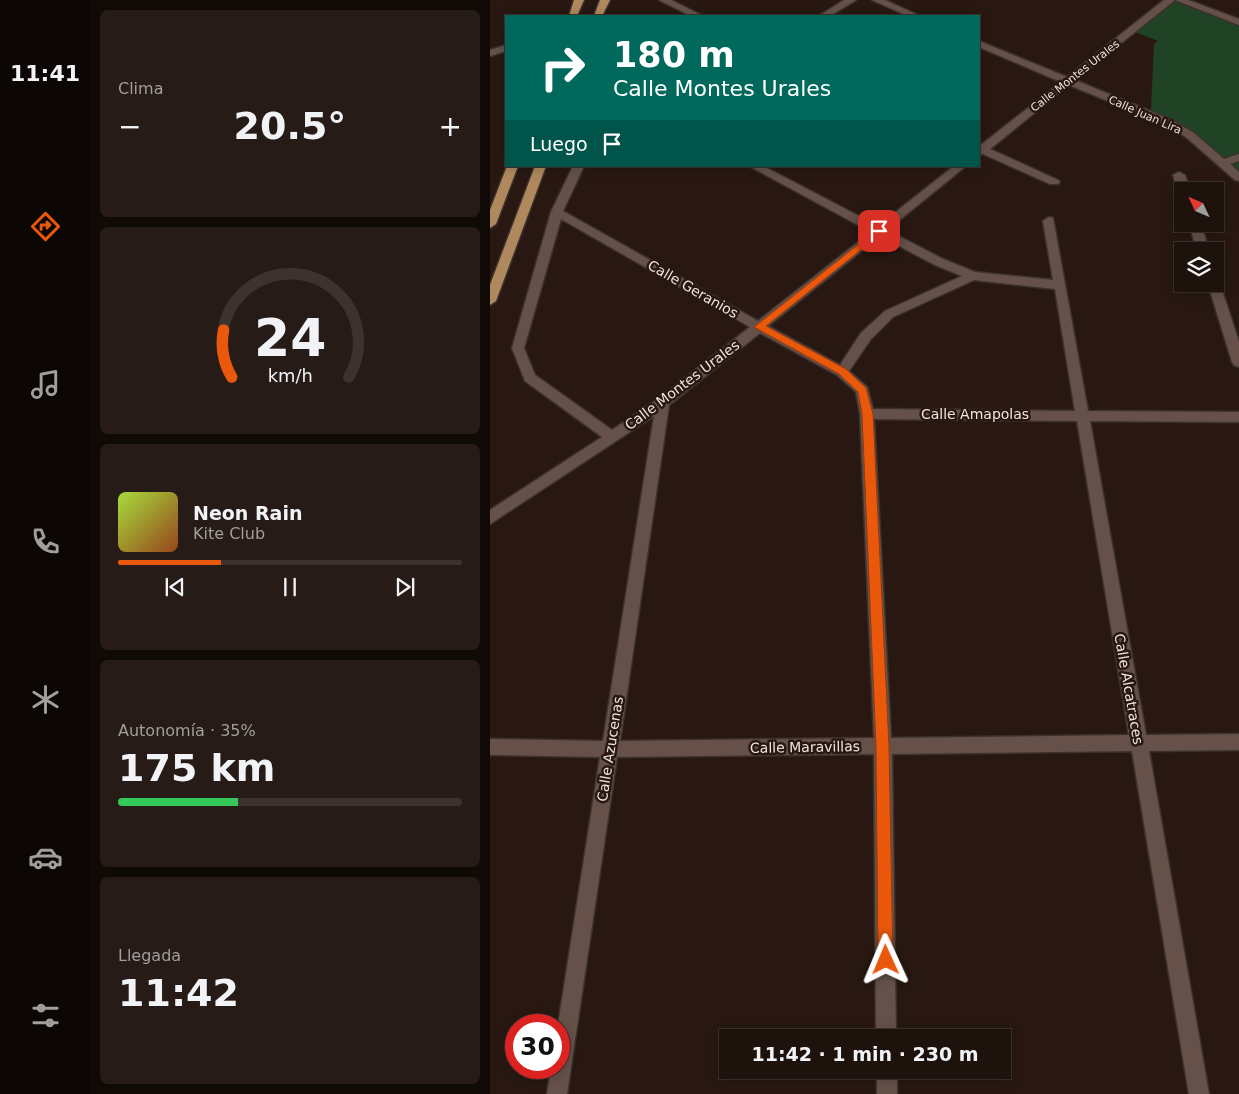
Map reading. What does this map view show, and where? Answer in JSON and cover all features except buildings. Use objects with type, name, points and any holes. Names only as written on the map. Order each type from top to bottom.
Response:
[{"type":"main road","points":[[573,15],[579,0]]},
{"type":"main road","points":[[598,15],[605,0]]},
{"type":"main road","points":[[490,224],[513,167]]},
{"type":"main road","points":[[490,301],[541,167]]},
{"type":"street","points":[[664,0],[696,15]]},
{"type":"street","points":[[826,15],[851,0]]},
{"type":"street","points":[[877,0],[913,15]]},
{"type":"street","name":"Calle Montes Urales","points":[[980,150],[1170,0]]},
{"type":"street","points":[[1180,0],[1239,22]]},
{"type":"street","name":"Calle Juan Lira","points":[[980,44],[1170,123],[1190,135],[1239,178]]},
{"type":"street","points":[[490,53],[505,48]]},
{"type":"street","points":[[980,150],[1054,182]]},
{"type":"street","points":[[1222,163],[1239,157]]},
{"type":"street","points":[[578,167],[556,212],[518,348],[530,378],[612,437]]},
{"type":"street","points":[[756,167],[939,262],[973,276],[1059,285]]},
{"type":"street","name":"Calle Montes Urales","points":[[490,518],[662,403],[960,167]]},
{"type":"street","points":[[1179,175],[1181,182]]},
{"type":"street","name":"Calle Geranios","points":[[556,212],[842,372],[862,390],[868,414],[883,746],[886,1029]]},
{"type":"street","name":"Calle Alcatraces","points":[[1049,221],[1199,1094]]},
{"type":"street","points":[[842,372],[866,336],[889,314],[973,276]]},
{"type":"street","points":[[1218,292],[1234,329],[1239,362]]},
{"type":"street","name":"Calle Azucenas","points":[[557,1094],[662,403]]},
{"type":"street","name":"Calle Amapolas","points":[[868,414],[1082,414],[1239,417]]},
{"type":"street","name":"Calle Maravillas","points":[[490,747],[610,749],[1239,742]]},
{"type":"street","points":[[887,1079],[887,1094]]},
{"type":"green space","points":[[1171,0],[1179,0],[1239,23],[1239,170],[1233,168],[1151,110],[1154,44],[1158,41],[1133,31]]},
{"type":"route","points":[[879,231],[759,327],[842,372],[862,390],[868,414],[883,746],[886,960]]}]
